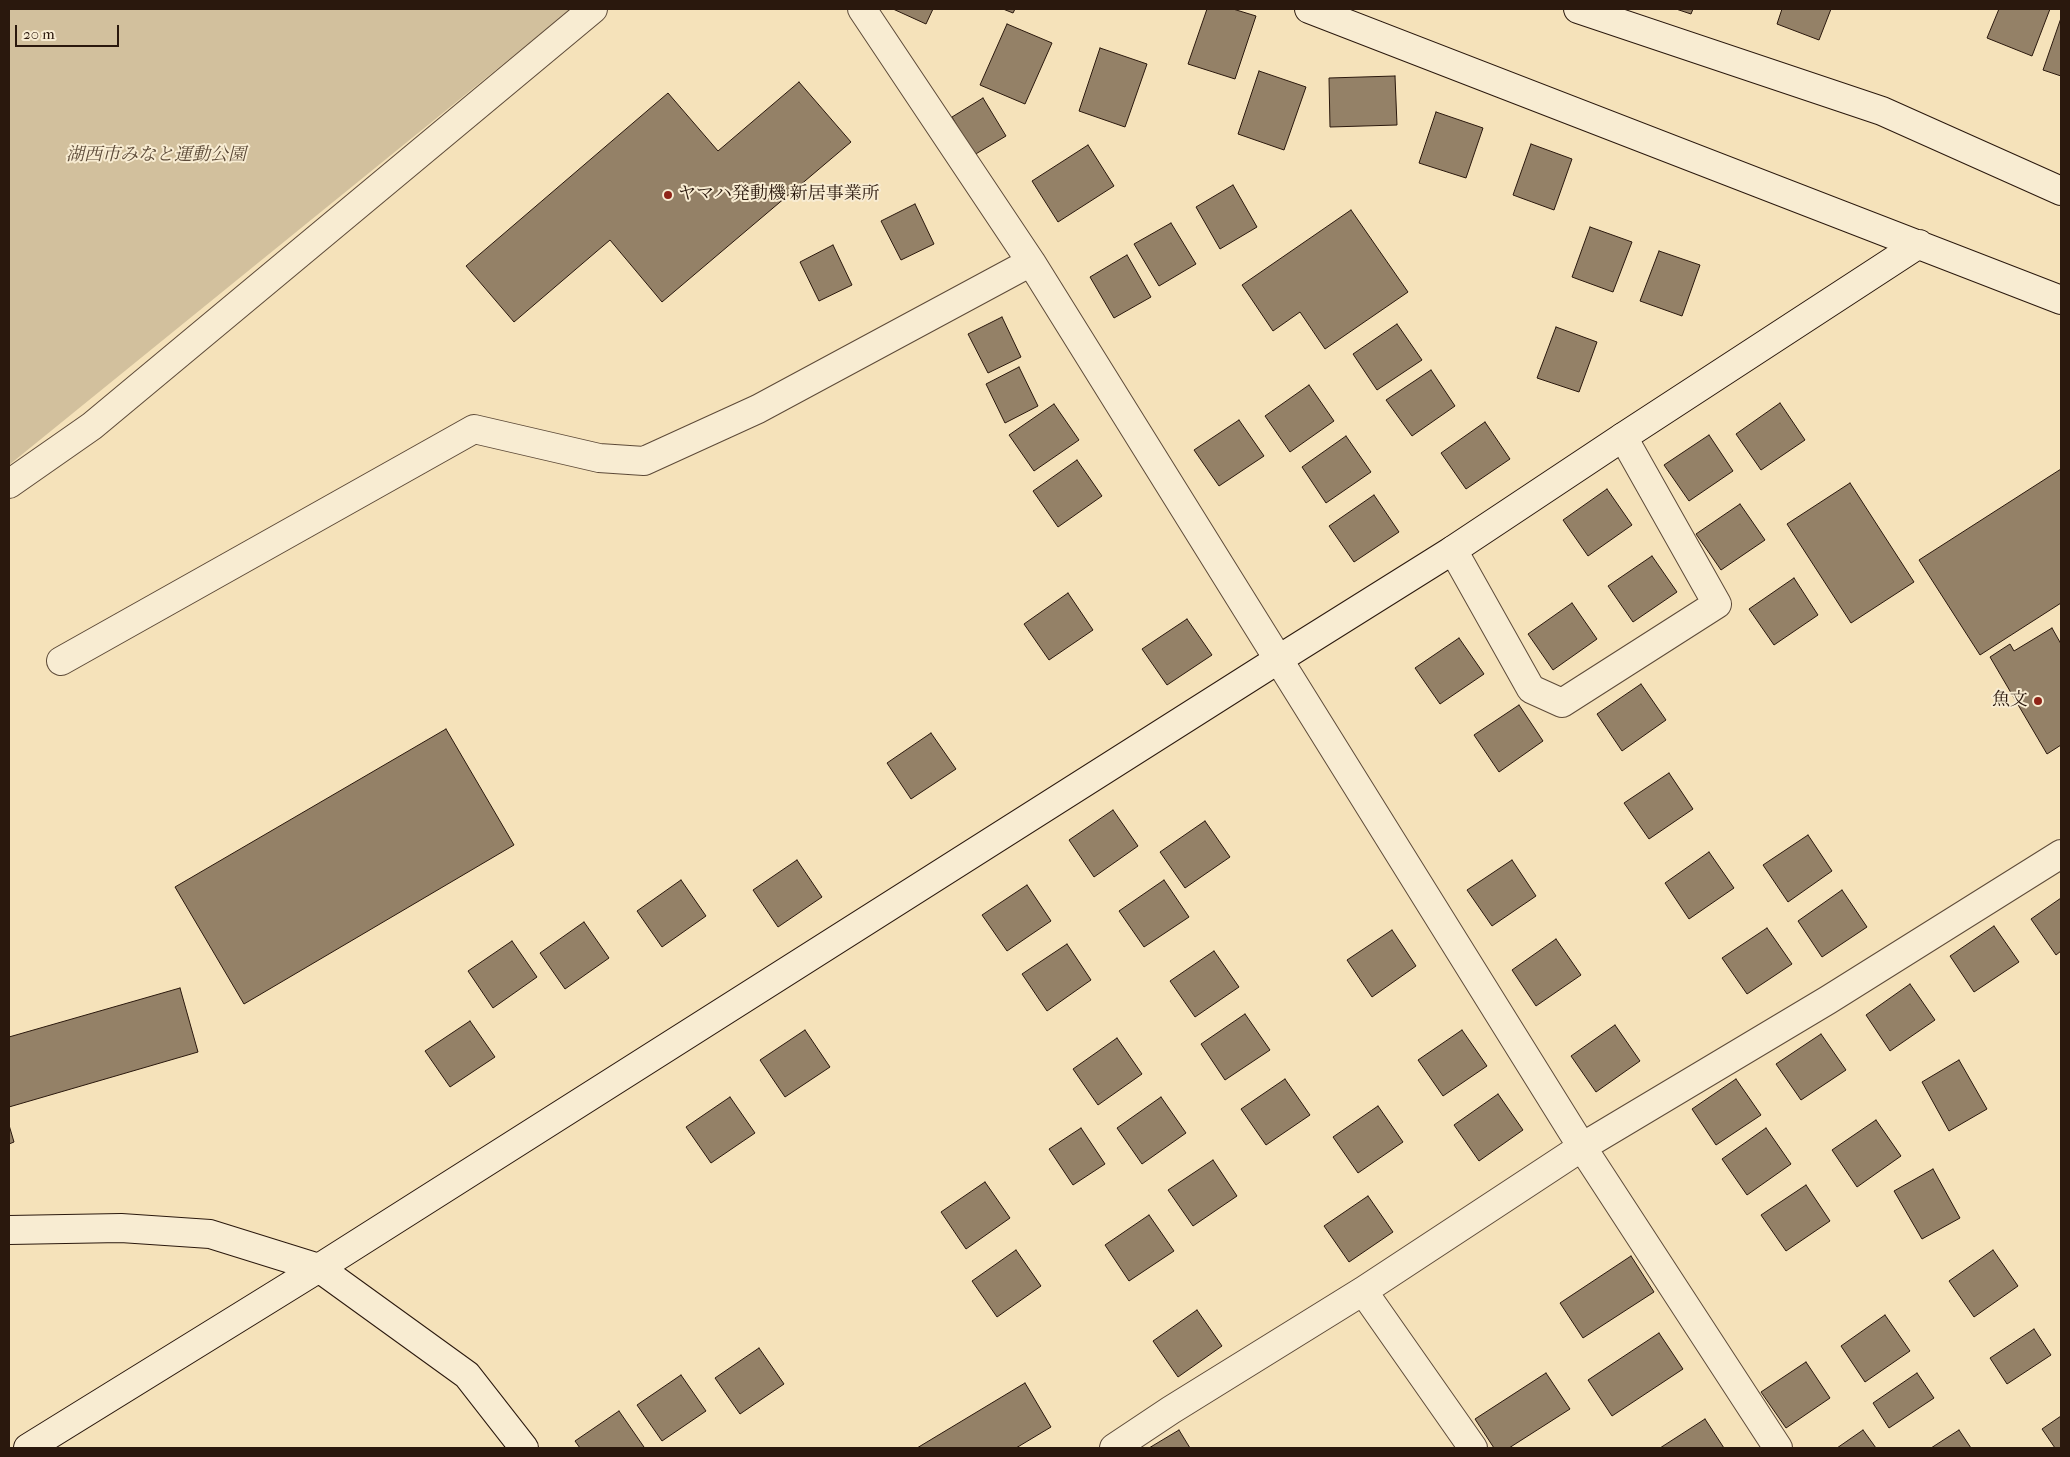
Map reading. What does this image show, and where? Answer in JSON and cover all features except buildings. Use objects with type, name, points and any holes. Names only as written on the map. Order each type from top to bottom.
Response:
[{"type":"street","points":[[9,484],[92,426],[593,9]]},
{"type":"street","points":[[862,9],[1031,262],[1582,1147],[1778,1448]]},
{"type":"street","points":[[1309,9],[2061,300]]},
{"type":"street","points":[[1578,9],[1882,111],[2061,191]]},
{"type":"street","points":[[28,1448],[319,1268],[1453,550],[1919,244]]},
{"type":"street","points":[[61,661],[474,429],[599,458],[644,461],[758,409],[1031,262]]},
{"type":"street","points":[[1453,550],[1530,689],[1562,703],[1717,604],[1623,437]]},
{"type":"street","points":[[1114,1448],[1171,1410],[1363,1291],[1582,1147],[1828,1000],[2061,854]]},
{"type":"street","points":[[9,1230],[121,1228],[210,1234],[319,1268],[467,1375],[524,1448]]},
{"type":"street","points":[[1363,1291],[1473,1448]]},
{"type":"green space","name":"湖西市みなと運動公園","points":[[9,9],[571,9],[9,465]]},
{"type":"place","name":"ヤマハ発動機 新居事業所","points":[[668,195]]},
{"type":"place","name":"魚文","points":[[2038,701]]}]
